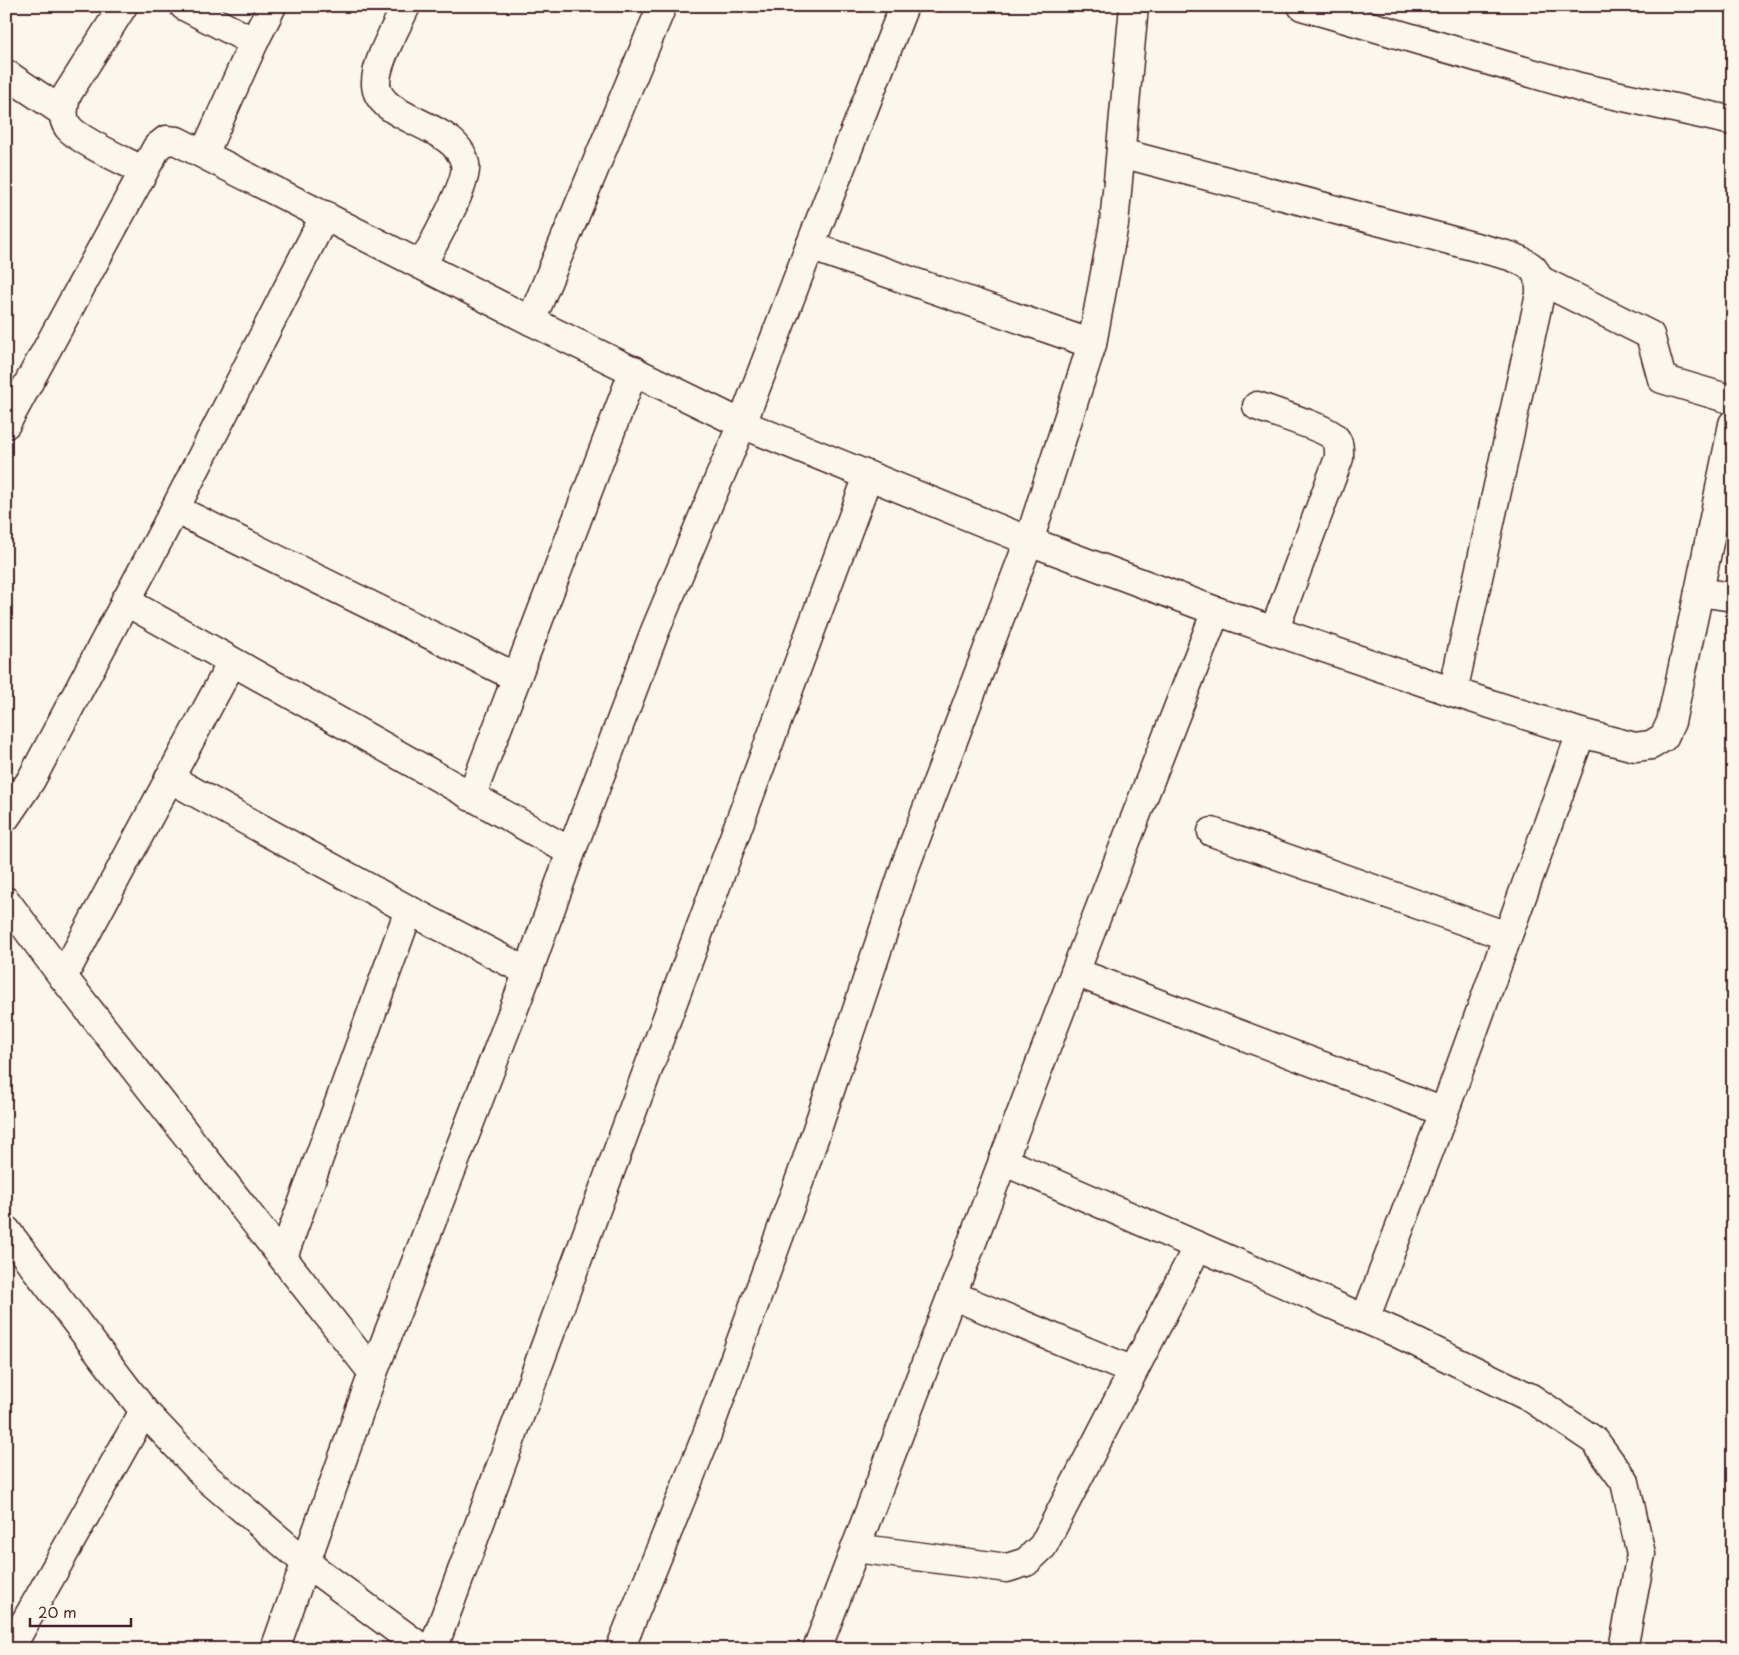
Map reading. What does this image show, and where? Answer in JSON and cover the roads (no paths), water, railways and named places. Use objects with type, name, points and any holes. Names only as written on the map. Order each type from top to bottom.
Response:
[{"type":"street","points":[[123,6],[66,96],[63,112],[68,126],[81,138],[144,172]]},
{"type":"street","points":[[184,6],[254,42]]},
{"type":"street","points":[[204,154],[272,6]]},
{"type":"street","points":[[406,6],[379,64],[376,84],[380,98],[391,107],[448,138],[460,151],[466,165],[463,182],[422,265]]},
{"type":"street","points":[[531,321],[662,6]]},
{"type":"street","points":[[275,1649],[373,1373],[528,972],[654,631],[742,424],[904,6]]},
{"type":"street","points":[[620,1649],[712,1418],[804,1168],[906,864],[1029,541],[1092,344],[1114,224],[1134,6]]},
{"type":"street","points":[[1302,6],[1579,87],[1733,121]]},
{"type":"street","points":[[6,74],[63,112]]},
{"type":"street","points":[[6,424],[157,147],[166,140],[177,141],[531,321],[742,424],[1029,541],[1216,611],[1453,692],[1635,747],[1651,745],[1664,737],[1671,722],[1733,424]]},
{"type":"street","points":[[1122,153],[1510,256],[1524,261],[1534,270],[1540,280],[1540,294],[1453,692]]},
{"type":"street","points":[[6,817],[31,780],[175,509],[325,215]]},
{"type":"street","points":[[810,246],[1092,344]]},
{"type":"street","points":[[1540,280],[1650,335],[1662,379],[1733,400]]},
{"type":"street","points":[[471,797],[634,370]]},
{"type":"street","points":[[1257,406],[1322,430],[1334,436],[1340,446],[1339,458],[1274,631]]},
{"type":"street","points":[[433,1649],[868,476]]},
{"type":"street","points":[[175,509],[516,678]]},
{"type":"street","points":[[1699,592],[1733,596]]},
{"type":"street","points":[[125,601],[571,852]]},
{"type":"street","points":[[817,1649],[1075,972],[1216,611]]},
{"type":"street","points":[[64,977],[232,662]]},
{"type":"street","points":[[1364,1319],[1444,1112],[1581,732]]},
{"type":"street","points":[[169,778],[409,910],[528,972]]},
{"type":"street","points":[[1212,832],[1507,936]]},
{"type":"street","points":[[6,901],[373,1373]]},
{"type":"street","points":[[283,1257],[409,910]]},
{"type":"street","points":[[1075,972],[1444,1112]]},
{"type":"street","points":[[1003,1161],[1364,1319],[1531,1398],[1595,1441],[1625,1482],[1641,1554],[1623,1649]]},
{"type":"street","points":[[6,1230],[144,1411],[208,1478],[305,1562],[423,1649]]},
{"type":"street","points":[[855,1548],[1007,1568],[1026,1562],[1043,1546],[1198,1246]]},
{"type":"street","points":[[952,1294],[1133,1372]]},
{"type":"street","points":[[10,1649],[144,1411]]}]
